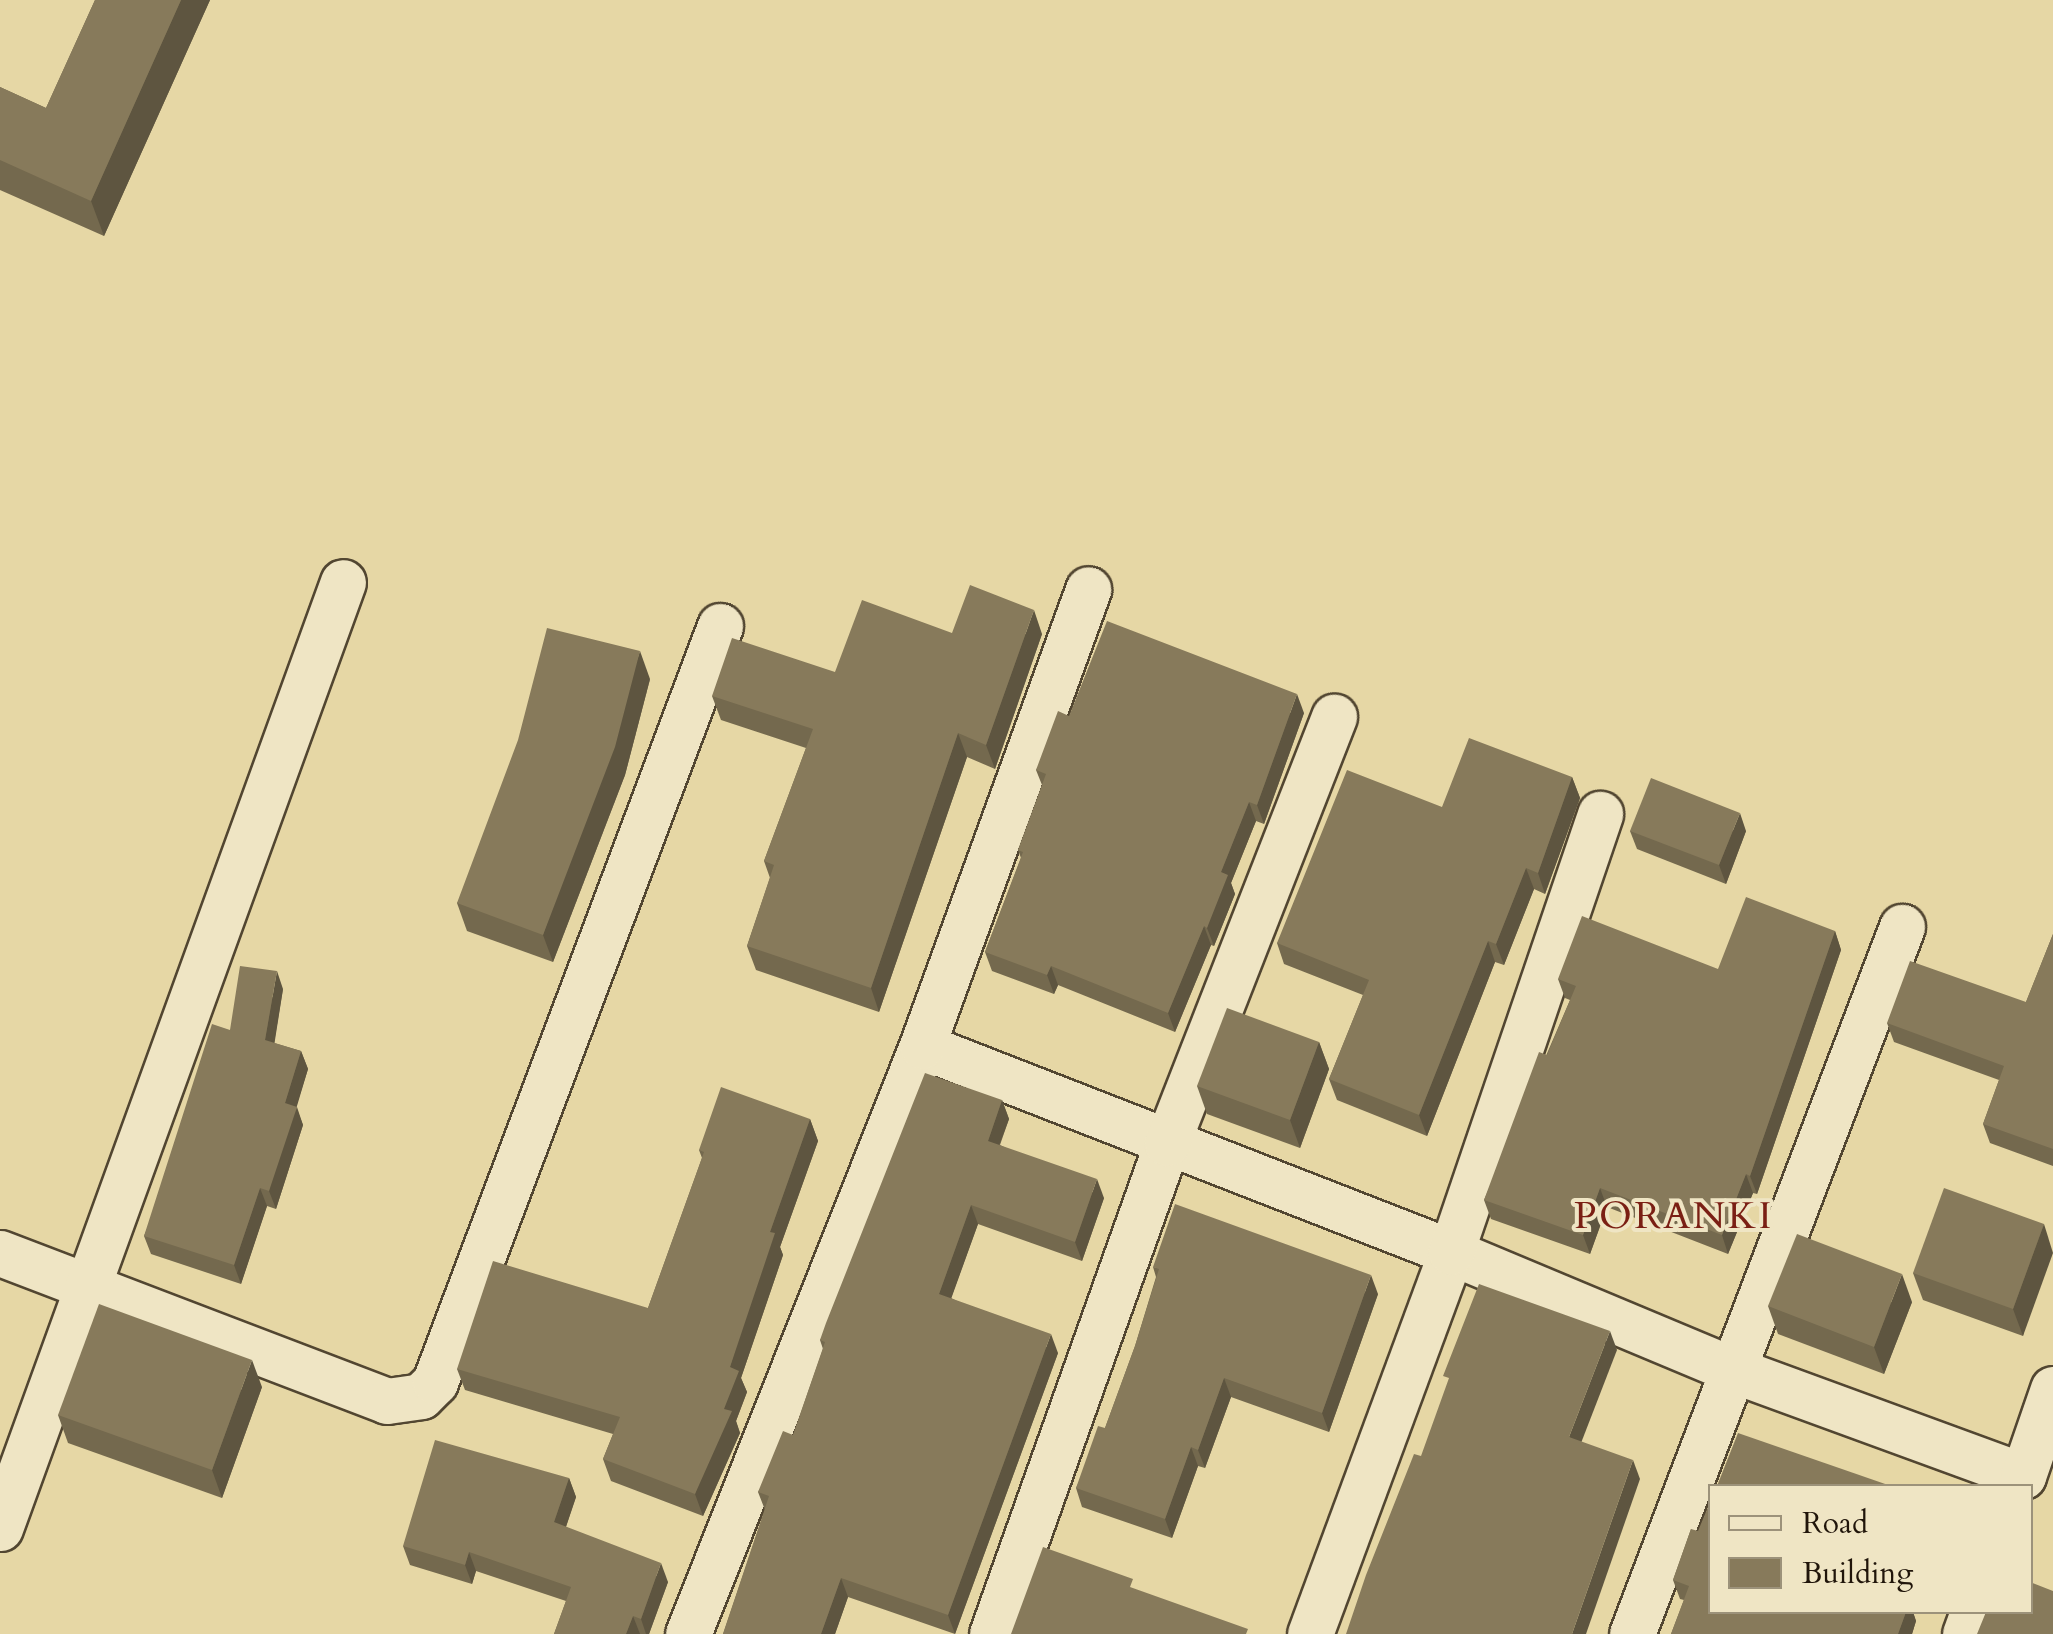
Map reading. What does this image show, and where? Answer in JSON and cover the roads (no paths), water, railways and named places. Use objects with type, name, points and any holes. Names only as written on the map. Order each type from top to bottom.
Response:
[{"type":"street","points":[[0,1528],[343,582]]},
{"type":"street","points":[[688,1634],[922,1046],[1088,589]]},
{"type":"street","points":[[0,1254],[387,1401],[421,1396],[435,1382],[720,626]]},
{"type":"street","points":[[992,1634],[1167,1143],[1334,716]]},
{"type":"street","points":[[1310,1634],[1451,1252],[1600,814]]},
{"type":"street","points":[[1632,1634],[1902,927]]},
{"type":"street","points":[[922,1046],[1451,1252],[1731,1369],[2032,1484],[2053,1389]]},
{"type":"district","name":"PORANKI","points":[[1674,1217]]}]
